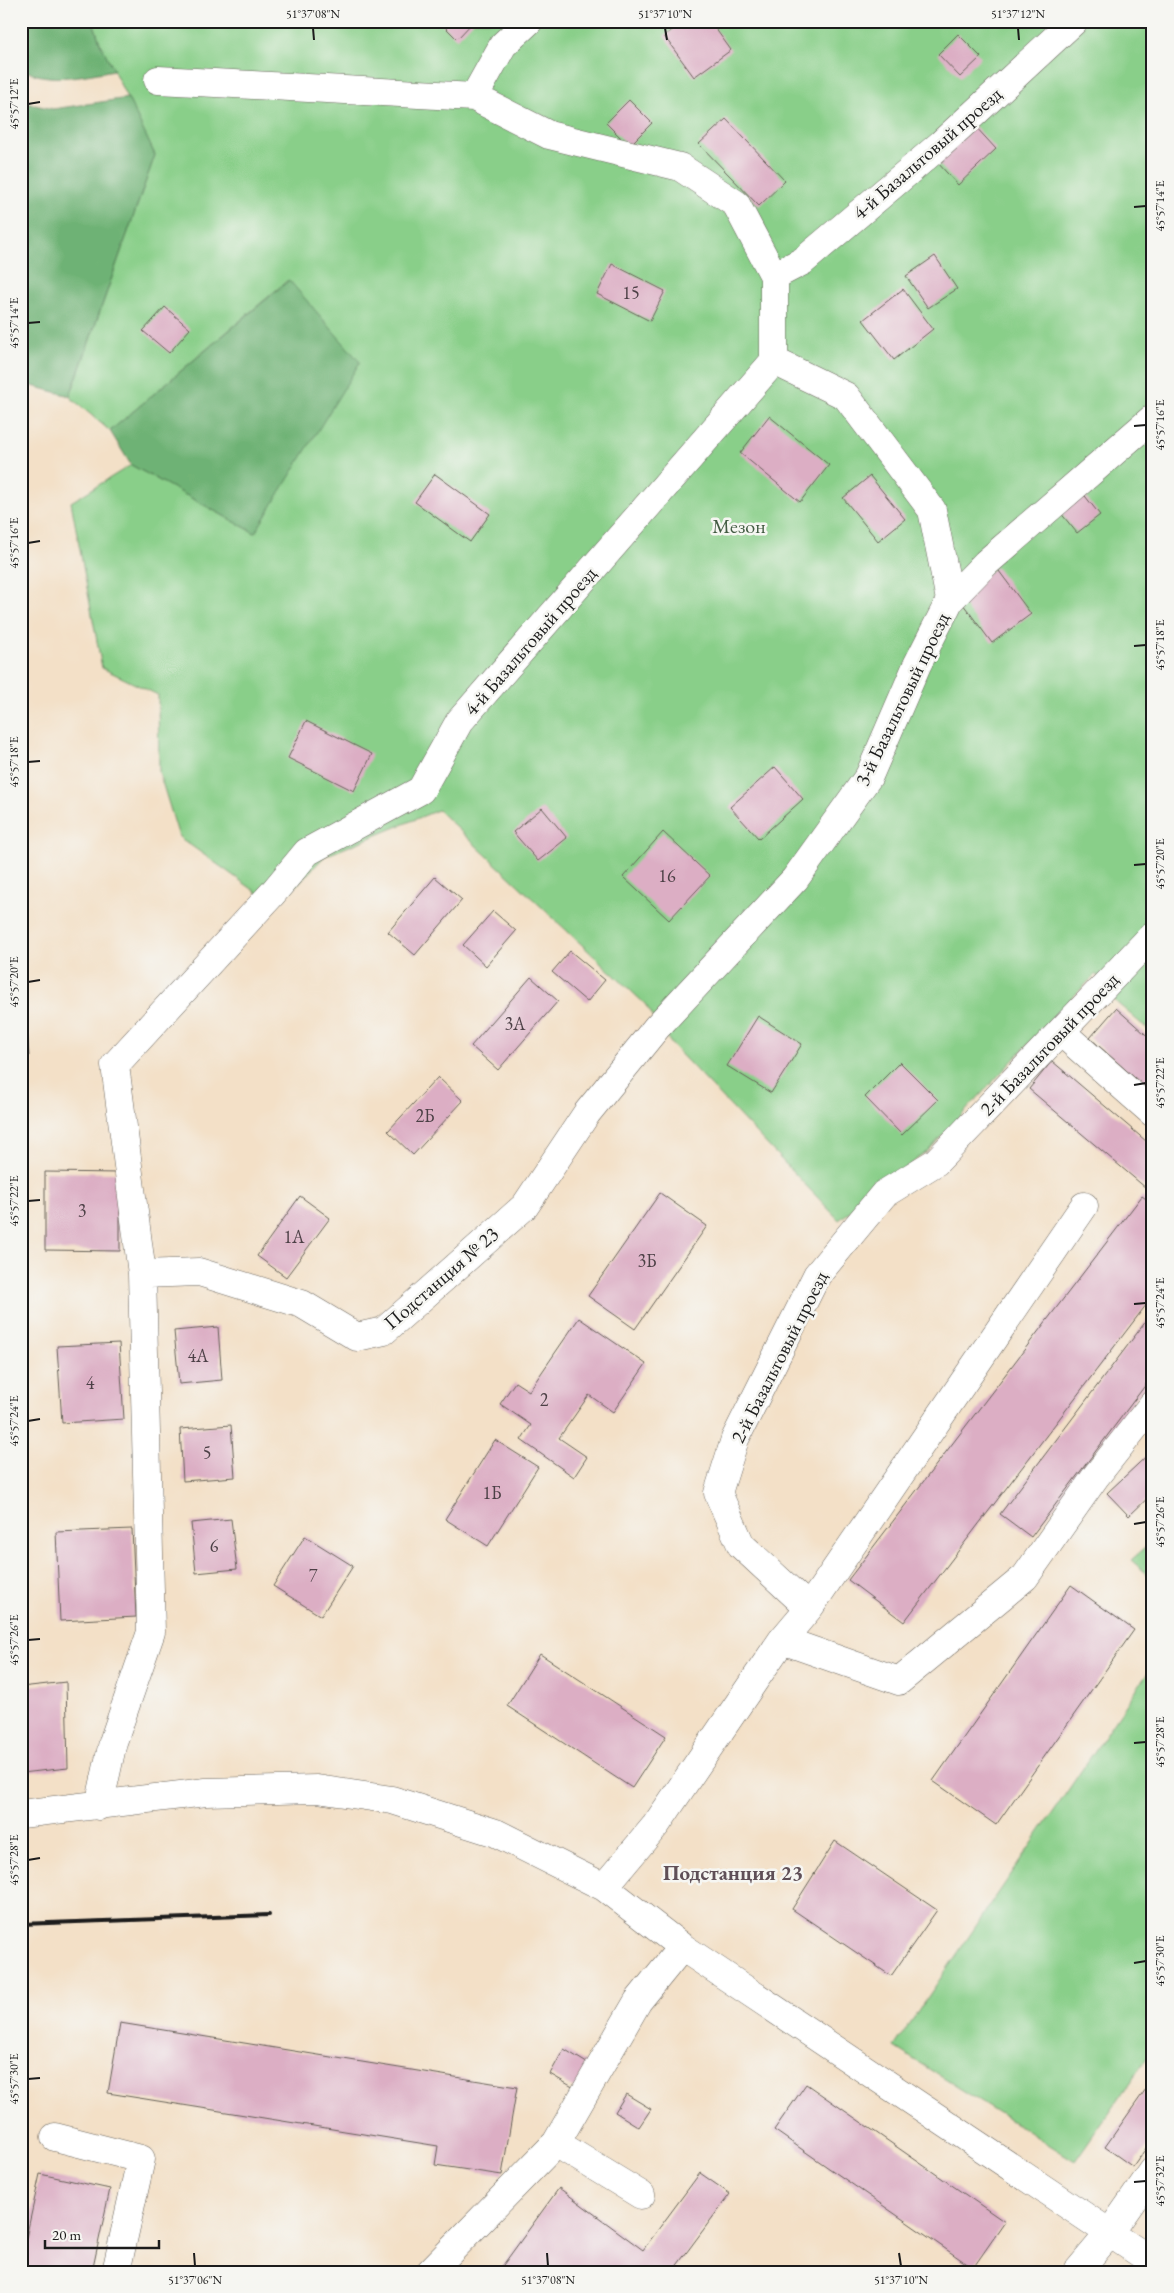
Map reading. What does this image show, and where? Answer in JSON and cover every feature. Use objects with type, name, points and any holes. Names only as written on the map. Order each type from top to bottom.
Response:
[{"type":"street","points":[[474,97],[503,45],[529,21]]},
{"type":"street","name":"4-й Базальтовый проезд","points":[[774,276],[803,261],[934,150],[1074,21]]},
{"type":"street","points":[[158,80],[474,97],[549,135],[680,166],[736,204],[774,276],[774,361],[846,396],[932,510],[950,600]]},
{"type":"street","name":"4-й Базальтовый проезд","points":[[99,1806],[113,1742],[151,1632],[142,1274],[115,1065],[272,894],[307,852],[422,790],[459,722],[774,361]]},
{"type":"street","name":"3-й Базальтовый проезд","points":[[657,1027],[795,879],[869,776],[917,665],[950,600],[986,563],[1153,418]]},
{"type":"street","name":"2-й Базальтовый проезд","points":[[809,1608],[741,1545],[718,1493],[735,1439],[817,1275],[884,1194],[936,1162],[1153,935]]},
{"type":"street","name":"Подстанция № 23","points":[[142,1274],[198,1272],[302,1304],[357,1337],[384,1331],[526,1206],[588,1113],[657,1027]]},
{"type":"street","points":[[1061,1032],[1153,1112]]},
{"type":"street","points":[[604,1887],[656,1825],[782,1640],[809,1608],[1084,1206]]},
{"type":"street","points":[[782,1640],[899,1681],[1025,1577],[1096,1476],[1153,1404]]},
{"type":"street","points":[[21,1814],[206,1792],[317,1789],[392,1800],[496,1833],[604,1887],[682,1947],[1153,2262]]},
{"type":"street","points":[[430,2272],[556,2143],[638,2001],[682,1947]]},
{"type":"street","points":[[55,2137],[141,2159],[116,2272]]},
{"type":"street","points":[[556,2143],[642,2195]]},
{"type":"street","points":[[1077,2272],[1109,2234],[1153,2171]]},
{"type":"green space","points":[[21,21],[93,21],[100,43],[114,70],[79,76],[54,77],[31,73],[21,68]]},
{"type":"green space","name":"Мезон","points":[[93,21],[1153,21],[1153,1034],[1116,1002],[1096,974],[929,1150],[839,1220],[672,1045],[645,1004],[438,810],[325,856],[276,906],[179,837],[159,772],[158,695],[102,668],[71,502],[131,465],[255,533],[288,280],[110,431],[70,397],[155,155],[100,43]]},
{"type":"green space","points":[[128,98],[155,155],[70,396],[21,383],[21,102],[53,109]]},
{"type":"green space","points":[[289,280],[360,362],[255,533],[131,465],[110,431]]},
{"type":"green space","points":[[1153,1541],[1153,1579],[1131,1560]]},
{"type":"green space","points":[[1153,1665],[1153,2049],[1075,2161],[894,2047]]},
{"type":"building","points":[[439,21],[474,21],[457,39]]},
{"type":"building","points":[[684,21],[710,21],[731,50],[694,77],[664,36]]},
{"type":"building","points":[[958,34],[981,57],[960,77],[938,54]]},
{"type":"building","points":[[629,100],[652,123],[629,146],[606,123]]},
{"type":"building","points":[[726,119],[785,181],[759,206],[699,144]]},
{"type":"building","points":[[975,126],[996,149],[958,185],[937,162]]},
{"type":"building","points":[[935,256],[957,289],[928,308],[906,276]]},
{"type":"building","points":[[612,264],[665,291],[650,321],[597,294]]},
{"type":"building","points":[[903,289],[933,329],[894,360],[863,320]]},
{"type":"building","points":[[165,307],[190,329],[169,353],[143,331]]},
{"type":"building","points":[[769,416],[829,465],[800,502],[740,453]]},
{"type":"building","points":[[435,474],[490,514],[470,542],[415,502]]},
{"type":"building","points":[[870,476],[905,519],[878,541],[843,498]]},
{"type":"building","points":[[1078,487],[1100,515],[1077,533],[1055,506]]},
{"type":"building","points":[[996,567],[1031,614],[992,643],[957,596]]},
{"type":"building","points":[[306,721],[372,754],[354,791],[288,758]]},
{"type":"building","points":[[775,767],[803,799],[759,839],[730,807]]},
{"type":"building","points":[[542,808],[567,838],[538,861],[513,832]]},
{"type":"building","points":[[663,832],[710,876],[669,920],[623,877]]},
{"type":"building","points":[[435,877],[462,900],[415,955],[388,932]]},
{"type":"building","points":[[493,911],[516,931],[486,966],[463,945]]},
{"type":"building","points":[[21,946],[29,1056],[21,1065]]},
{"type":"building","points":[[570,951],[605,980],[587,1002],[552,972]]},
{"type":"building","points":[[531,977],[558,1001],[498,1070],[471,1046]]},
{"type":"building","points":[[1116,1008],[1153,1041],[1153,1094],[1090,1038]]},
{"type":"building","points":[[758,1016],[802,1044],[771,1093],[727,1066]]},
{"type":"building","points":[[1052,1061],[1153,1147],[1153,1194],[1029,1089]]},
{"type":"building","points":[[900,1062],[938,1100],[902,1135],[865,1097]]},
{"type":"building","points":[[438,1077],[463,1101],[413,1155],[388,1131]]},
{"type":"building","points":[[45,1172],[120,1173],[120,1251],[45,1250]]},
{"type":"building","points":[[660,1193],[707,1226],[635,1329],[588,1296]]},
{"type":"building","points":[[300,1196],[330,1218],[286,1277],[257,1256]]},
{"type":"building","points":[[1142,1196],[1153,1204],[1153,1296],[904,1622],[848,1580]]},
{"type":"building","points":[[1153,1312],[1153,1375],[1031,1537],[1000,1514]]},
{"type":"building","points":[[579,1318],[646,1364],[613,1412],[589,1395],[559,1438],[587,1457],[574,1477],[521,1440],[531,1425],[500,1404],[515,1382],[529,1391]]},
{"type":"building","points":[[218,1327],[222,1380],[179,1384],[174,1331]]},
{"type":"building","points":[[119,1343],[124,1419],[62,1423],[57,1346]]},
{"type":"building","points":[[231,1425],[235,1477],[183,1481],[180,1429]]},
{"type":"building","points":[[495,1440],[538,1467],[488,1546],[445,1519]]},
{"type":"building","points":[[1153,1450],[1153,1493],[1129,1516],[1107,1493]]},
{"type":"building","points":[[231,1519],[237,1569],[196,1573],[191,1523]]},
{"type":"building","points":[[132,1529],[136,1617],[60,1621],[56,1532]]},
{"type":"building","points":[[305,1536],[353,1566],[321,1616],[273,1586]]},
{"type":"building","points":[[1071,1585],[1134,1630],[996,1825],[933,1781]]},
{"type":"building","points":[[540,1654],[666,1736],[632,1788],[507,1706]]},
{"type":"building","points":[[66,1682],[68,1768],[21,1773],[21,1687]]},
{"type":"building","points":[[835,1841],[937,1910],[891,1976],[792,1909]]},
{"type":"building","points":[[120,2023],[517,2087],[502,2175],[435,2165],[438,2146],[108,2093]]},
{"type":"building","points":[[564,2049],[590,2065],[576,2089],[550,2074]]},
{"type":"building","points":[[1153,2079],[1153,2138],[1133,2167],[1105,2147]]},
{"type":"building","points":[[806,2084],[1005,2222],[973,2268],[774,2130]]},
{"type":"building","points":[[626,2094],[651,2109],[639,2127],[615,2112]]},
{"type":"building","points":[[700,2173],[730,2194],[672,2272],[498,2272],[559,2188],[643,2250]]},
{"type":"building","points":[[40,2174],[110,2189],[92,2272],[21,2272],[21,2261]]},
{"type":"railway","points":[[21,1924],[269,1915]]},
{"type":"district","name":"Подстанция 23","points":[[733,1873]]}]
